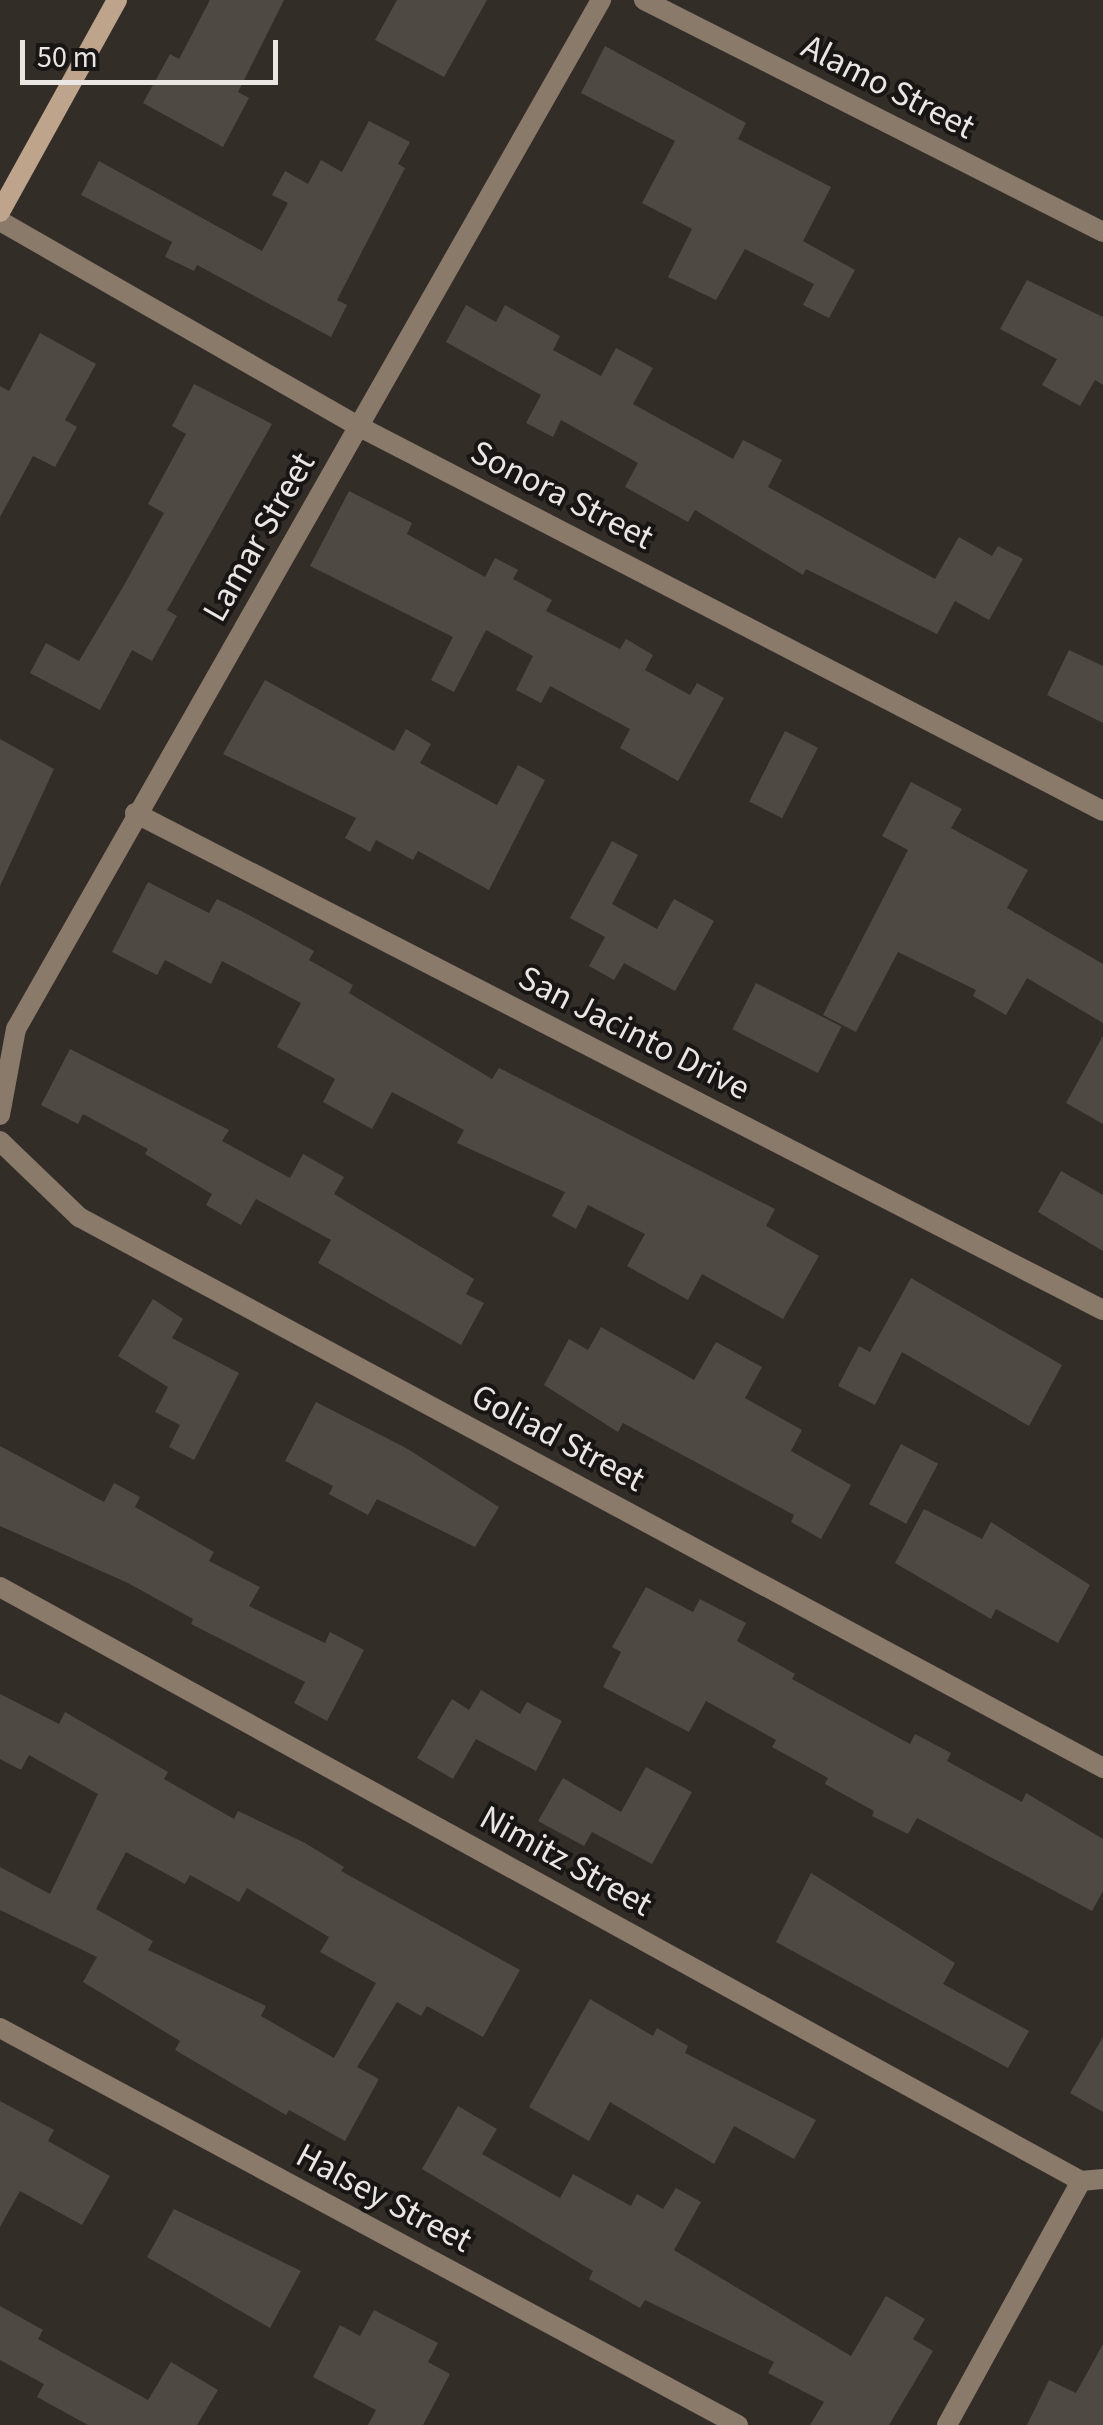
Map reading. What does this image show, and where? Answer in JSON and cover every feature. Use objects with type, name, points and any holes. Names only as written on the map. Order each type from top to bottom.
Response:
[{"type":"main road","points":[[0,212],[117,0]]},
{"type":"street","name":"Lamar Street","points":[[0,1116],[16,1028],[601,0]]},
{"type":"street","name":"Alamo Street","points":[[644,0],[1103,232]]},
{"type":"street","name":"Sonora Street","points":[[0,221],[360,427],[1103,811]]},
{"type":"street","name":"San Jacinto Drive","points":[[136,814],[1103,1310]]},
{"type":"street","name":"Goliad Street","points":[[0,1141],[79,1217],[1103,1768]]},
{"type":"street","name":"Nimitz Street","points":[[0,1587],[1081,2181]]},
{"type":"street","name":"Halsey Street","points":[[0,2028],[738,2425]]},
{"type":"street","points":[[947,2425],[1081,2181],[1103,2179]]},
{"type":"building","points":[[210,0],[284,0],[238,92],[249,98],[223,147],[143,103],[170,54],[179,59]]},
{"type":"building","points":[[397,0],[487,0],[444,77],[375,40]]},
{"type":"building","points":[[605,46],[746,123],[738,139],[831,187],[803,241],[855,270],[829,318],[803,305],[814,284],[745,249],[716,300],[668,277],[692,229],[642,203],[675,141],[581,93]]},
{"type":"building","points":[[369,121],[410,142],[398,164],[405,168],[337,300],[347,305],[331,337],[197,265],[194,271],[165,257],[172,242],[81,195],[99,161],[262,251],[288,203],[272,195],[285,171],[308,184],[321,160],[342,172]]},
{"type":"building","points":[[1027,280],[1103,317],[1103,385],[1095,380],[1080,406],[1042,385],[1057,359],[1000,329]]},
{"type":"building","points":[[466,305],[496,322],[505,305],[560,336],[553,350],[601,376],[616,348],[653,368],[633,404],[733,459],[743,440],[782,460],[768,487],[935,579],[959,537],[992,556],[998,546],[1023,559],[989,620],[955,601],[937,634],[806,569],[803,575],[695,510],[688,522],[625,487],[638,463],[561,420],[553,437],[526,423],[541,395],[446,342]]},
{"type":"building","points":[[40,333],[96,364],[65,420],[77,427],[55,467],[33,456],[0,517],[0,386],[9,391]]},
{"type":"building","points":[[194,384],[272,424],[167,610],[177,616],[152,661],[132,650],[100,710],[30,673],[46,643],[79,661],[123,587],[164,513],[148,504],[186,434],[172,426]]},
{"type":"building","points":[[349,491],[412,523],[407,534],[485,577],[495,558],[518,570],[513,579],[552,600],[546,611],[620,649],[626,639],[653,655],[645,670],[690,695],[697,683],[724,698],[678,781],[620,748],[630,729],[550,686],[541,703],[516,690],[533,656],[486,630],[454,692],[431,680],[453,637],[310,566]]},
{"type":"building","points":[[1069,650],[1103,666],[1103,723],[1047,695]]},
{"type":"building","points":[[265,680],[394,751],[406,729],[431,744],[420,763],[497,805],[518,765],[545,780],[489,890],[418,851],[413,860],[376,840],[370,852],[345,838],[356,818],[223,754]]},
{"type":"building","points":[[785,731],[818,748],[782,818],[749,801]]},
{"type":"building","points":[[0,739],[54,769],[0,886]]},
{"type":"building","points":[[911,782],[962,809],[951,828],[1028,870],[1007,908],[1103,964],[1103,1023],[1027,978],[1006,1015],[973,996],[976,990],[898,952],[856,1032],[823,1015],[908,850],[882,836]]},
{"type":"building","points":[[612,841],[638,855],[612,904],[657,929],[674,899],[714,921],[675,991],[624,963],[614,980],[589,966],[605,937],[570,918]]},
{"type":"building","points":[[148,882],[209,913],[217,899],[247,914],[314,951],[309,960],[353,985],[349,993],[492,1079],[499,1068],[775,1209],[766,1226],[819,1256],[783,1319],[702,1274],[688,1300],[627,1266],[645,1234],[588,1205],[576,1229],[552,1216],[565,1192],[457,1143],[464,1130],[392,1092],[372,1129],[323,1102],[335,1079],[277,1047],[301,1003],[222,961],[211,984],[165,960],[157,975],[112,952]]},
{"type":"building","points":[[756,983],[842,1027],[818,1073],[732,1029]]},
{"type":"building","points":[[1103,1036],[1103,1124],[1066,1103]]},
{"type":"building","points":[[70,1049],[229,1130],[222,1141],[290,1178],[303,1154],[344,1177],[334,1194],[474,1279],[466,1294],[484,1303],[461,1345],[318,1263],[331,1240],[256,1199],[241,1225],[206,1205],[212,1194],[145,1154],[148,1149],[83,1114],[78,1124],[41,1105]]},
{"type":"building","points":[[1061,1171],[1103,1195],[1103,1251],[1038,1212]]},
{"type":"building","points":[[911,1278],[1062,1365],[1029,1426],[902,1352],[875,1405],[838,1386],[859,1346],[870,1352]]},
{"type":"building","points":[[153,1299],[183,1319],[172,1338],[239,1373],[194,1460],[169,1447],[180,1425],[155,1412],[168,1387],[118,1356]]},
{"type":"building","points":[[601,1327],[694,1380],[716,1342],[762,1367],[745,1398],[802,1430],[791,1451],[851,1485],[821,1539],[791,1522],[794,1515],[623,1423],[618,1432],[544,1385],[569,1339],[588,1350]]},
{"type":"building","points":[[316,1402],[406,1448],[499,1507],[475,1547],[377,1499],[368,1515],[329,1494],[333,1486],[285,1461]]},
{"type":"building","points":[[901,1444],[938,1464],[906,1524],[869,1504]]},
{"type":"building","points":[[0,1446],[104,1502],[114,1483],[140,1497],[135,1507],[214,1552],[209,1561],[260,1587],[249,1606],[325,1643],[330,1632],[364,1650],[327,1721],[294,1703],[305,1682],[191,1624],[193,1619],[128,1583],[0,1526]]},
{"type":"building","points":[[924,1509],[982,1539],[991,1522],[1090,1585],[1058,1643],[996,1609],[991,1619],[895,1563]]},
{"type":"building","points":[[646,1587],[693,1612],[700,1599],[746,1623],[737,1641],[795,1674],[792,1679],[910,1744],[915,1734],[951,1753],[947,1761],[1022,1802],[1026,1793],[1103,1839],[1103,1891],[1092,1911],[917,1818],[908,1834],[872,1816],[874,1811],[825,1784],[828,1778],[772,1747],[776,1740],[706,1701],[689,1732],[603,1687],[621,1652],[612,1647]]},
{"type":"building","points":[[481,1690],[520,1714],[527,1702],[562,1721],[536,1771],[476,1739],[453,1779],[417,1758],[452,1699],[469,1710]]},
{"type":"building","points":[[0,1694],[59,1724],[65,1712],[168,1772],[164,1779],[234,1819],[238,1811],[305,1843],[344,1867],[341,1871],[520,1970],[483,2037],[427,2006],[421,2016],[397,2002],[357,2067],[379,2079],[345,2141],[289,2110],[286,2115],[175,2050],[180,2041],[83,1982],[97,1957],[0,1910],[0,1867],[50,1894],[98,1794],[29,1755],[21,1770],[0,1759]],"holes":[[[126,1852],[185,1884],[190,1875],[239,1902],[247,1888],[329,1937],[320,1952],[376,1983],[334,2058],[261,2016],[266,2006],[148,1950],[153,1941],[96,1909]]]},
{"type":"building","points":[[646,1767],[692,1792],[652,1864],[592,1832],[584,1846],[538,1821],[563,1778],[621,1812]]},
{"type":"building","points":[[811,1873],[955,1963],[943,1984],[1029,2031],[1008,2068],[776,1942]]},
{"type":"building","points":[[590,1999],[653,2036],[657,2028],[688,2046],[685,2053],[816,2120],[794,2159],[734,2126],[714,2164],[610,2102],[589,2141],[529,2107]]},
{"type":"building","points":[[1103,2037],[1103,2112],[1070,2093]]},
{"type":"building","points":[[0,2101],[54,2130],[48,2141],[110,2176],[82,2225],[20,2191],[0,2227]]},
{"type":"building","points":[[458,2106],[497,2129],[482,2154],[560,2198],[573,2174],[631,2206],[637,2194],[663,2209],[676,2188],[701,2202],[674,2250],[851,2356],[886,2296],[925,2319],[913,2339],[933,2351],[889,2425],[810,2425],[824,2402],[768,2373],[774,2362],[645,2300],[640,2308],[589,2279],[593,2271],[422,2169]]},
{"type":"building","points":[[174,2209],[301,2271],[270,2328],[147,2257]]},
{"type":"building","points":[[0,2306],[43,2330],[38,2339],[148,2400],[171,2362],[218,2390],[197,2425],[88,2425],[37,2397],[44,2384],[0,2360]]},
{"type":"building","points":[[374,2310],[438,2343],[428,2362],[450,2374],[423,2425],[368,2425],[376,2410],[313,2377],[340,2325],[360,2336]]},
{"type":"building","points":[[1103,2344],[1103,2425],[1027,2425],[1049,2380],[1076,2393]]}]
